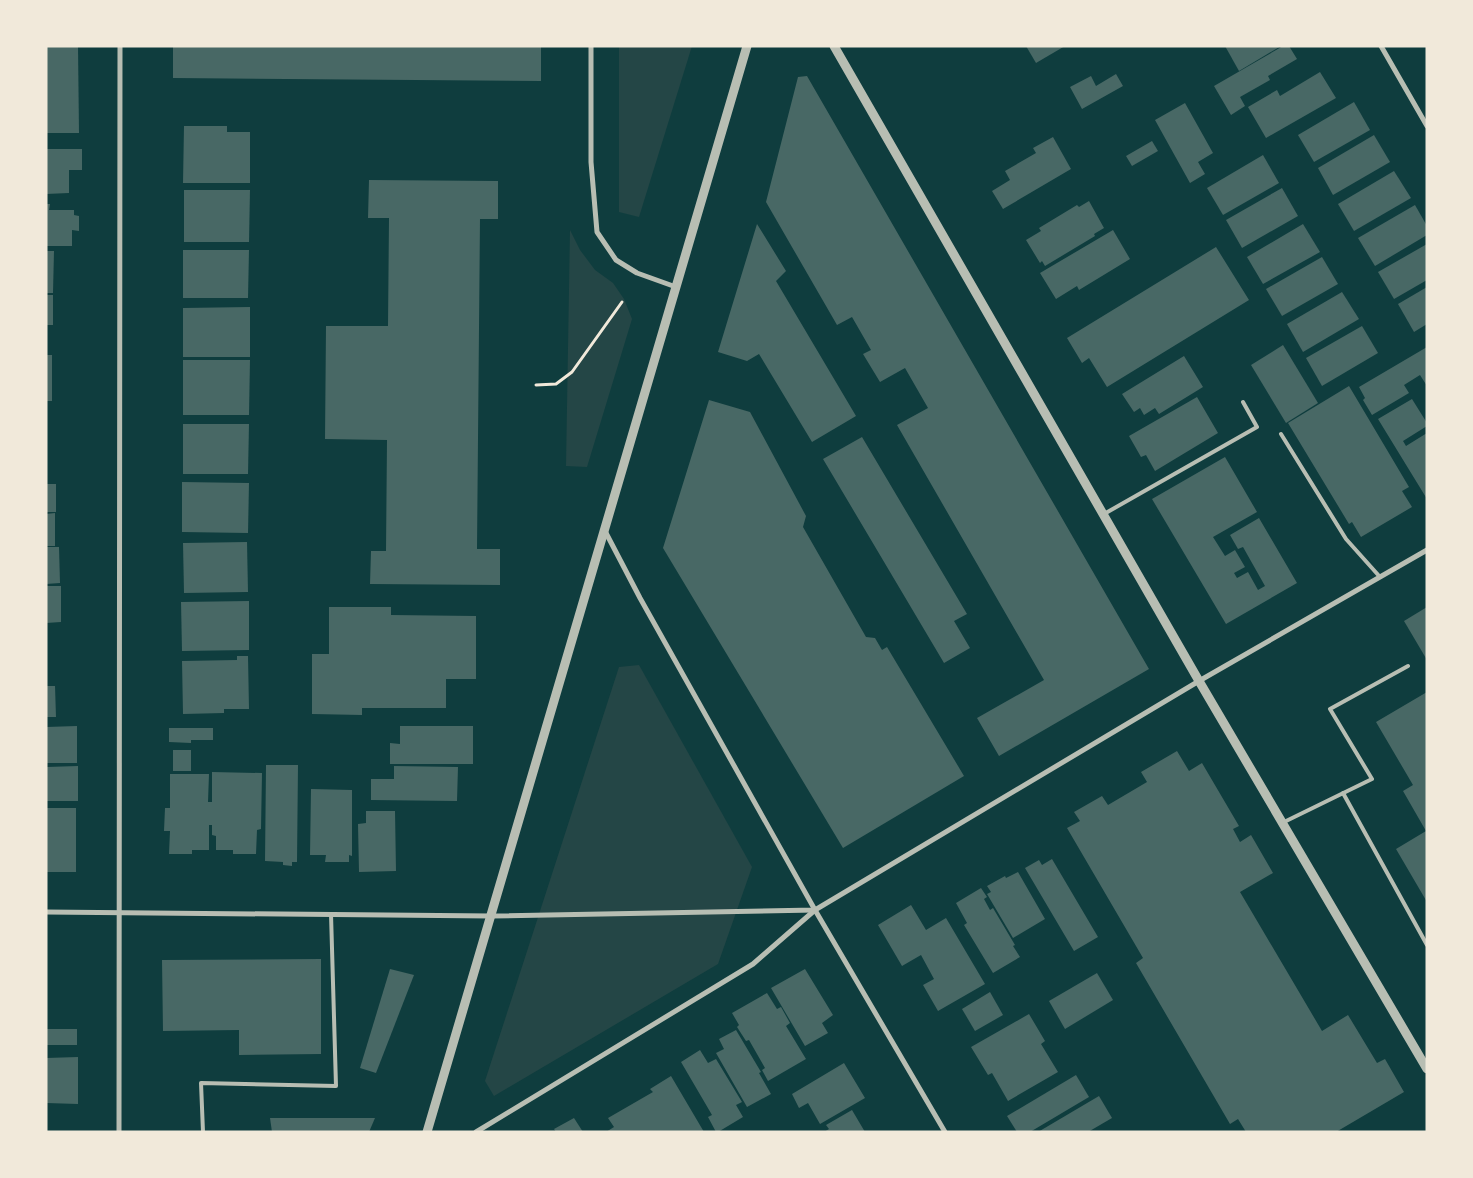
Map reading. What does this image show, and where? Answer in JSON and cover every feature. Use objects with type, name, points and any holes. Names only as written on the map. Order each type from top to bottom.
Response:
[{"type":"street","points":[[118,1132],[120,46]]},
{"type":"street","points":[[591,46],[591,162],[597,232],[616,260],[636,273],[676,288]]},
{"type":"street","points":[[427,1132],[747,46]]},
{"type":"street","points":[[834,46],[1199,681],[1427,1069]]},
{"type":"street","points":[[1381,46],[1427,126]]},
{"type":"street","points":[[605,531],[640,598],[815,910],[945,1132]]},
{"type":"street","points":[[476,1132],[752,964],[815,910],[1199,681],[1427,550]]},
{"type":"street","points":[[46,912],[119,911],[491,916],[815,910]]},
{"type":"lane","points":[[1103,514],[1257,427],[1243,402]]},
{"type":"lane","points":[[1281,434],[1346,539],[1380,577]]},
{"type":"lane","points":[[1282,822],[1372,779],[1330,710],[1408,666]]},
{"type":"lane","points":[[1343,793],[1427,944]]},
{"type":"lane","points":[[203,1132],[201,1083],[336,1086],[331,914]]},
{"type":"path","points":[[536,385],[556,384],[572,372],[622,302]]},
{"type":"shaded area","points":[[619,46],[692,46],[639,217],[619,212]]},
{"type":"shaded area","points":[[570,230],[580,250],[595,270],[613,283],[624,299],[632,319],[587,467],[566,466]]},
{"type":"shaded area","points":[[639,665],[752,867],[718,964],[494,1096],[485,1081],[619,667]]},
{"type":"building","points":[[46,46],[78,46],[79,133],[46,133]]},
{"type":"building","points":[[173,46],[541,46],[541,81],[173,78]]},
{"type":"building","points":[[1026,46],[1065,46],[1036,63]]},
{"type":"building","points":[[1225,46],[1281,46],[1239,71]]},
{"type":"building","points":[[1283,46],[1289,46],[1297,59],[1268,76],[1270,80],[1240,97],[1245,106],[1231,115],[1214,86]]},
{"type":"building","points":[[1320,72],[1336,98],[1266,138],[1248,107],[1277,90],[1280,96]]},
{"type":"building","points":[[1116,74],[1123,86],[1082,109],[1070,87],[1091,76],[1096,86]]},
{"type":"building","points":[[807,76],[1149,669],[999,756],[977,718],[1044,680],[897,425],[928,408],[905,368],[880,382],[863,354],[871,350],[852,317],[837,325],[766,202],[798,77]]},
{"type":"building","points":[[1354,102],[1370,130],[1314,162],[1298,135]]},
{"type":"building","points":[[1185,103],[1213,153],[1198,162],[1205,174],[1190,183],[1155,120]]},
{"type":"building","points":[[184,126],[227,126],[227,132],[250,132],[250,183],[183,183]]},
{"type":"building","points":[[1374,135],[1390,162],[1333,195],[1318,168]]},
{"type":"building","points":[[1053,137],[1071,169],[1003,209],[992,191],[1010,180],[1005,171],[1036,153],[1033,148]]},
{"type":"building","points":[[1152,141],[1158,151],[1132,166],[1126,156]]},
{"type":"building","points":[[46,149],[82,149],[82,170],[69,170],[69,193],[46,194]]},
{"type":"building","points":[[1263,155],[1279,183],[1223,215],[1207,188]]},
{"type":"building","points":[[1394,171],[1411,198],[1354,231],[1338,204]]},
{"type":"building","points":[[369,180],[498,181],[498,219],[480,219],[477,549],[500,549],[500,585],[370,584],[371,551],[386,551],[387,440],[325,439],[326,326],[388,326],[389,218],[368,218]]},
{"type":"building","points":[[1282,188],[1298,216],[1242,248],[1226,220]]},
{"type":"building","points":[[184,190],[250,190],[249,242],[184,242]]},
{"type":"building","points":[[1089,201],[1104,228],[1094,234],[1095,236],[1045,266],[1042,261],[1040,263],[1026,240],[1041,231],[1039,228],[1077,205],[1079,207]]},
{"type":"building","points":[[46,204],[50,204],[49,210],[74,210],[74,215],[79,216],[79,231],[72,230],[72,246],[46,246]]},
{"type":"building","points":[[1415,205],[1427,226],[1427,235],[1375,266],[1358,238]]},
{"type":"building","points":[[757,224],[786,271],[776,281],[856,416],[812,442],[759,354],[747,361],[718,352]]},
{"type":"building","points":[[1303,224],[1320,252],[1263,284],[1247,257]]},
{"type":"building","points":[[1113,230],[1130,259],[1079,290],[1077,286],[1056,299],[1040,273]]},
{"type":"building","points":[[1427,244],[1427,280],[1394,299],[1378,272]]},
{"type":"building","points":[[1216,247],[1249,300],[1107,387],[1089,358],[1082,363],[1067,338]]},
{"type":"building","points":[[183,250],[249,250],[248,298],[183,298]]},
{"type":"building","points":[[46,251],[54,251],[53,293],[46,293]]},
{"type":"building","points":[[1322,257],[1338,284],[1282,316],[1266,289]]},
{"type":"building","points":[[1427,287],[1427,324],[1414,332],[1398,304]]},
{"type":"building","points":[[1342,292],[1359,319],[1303,352],[1287,324]]},
{"type":"building","points":[[46,295],[53,295],[53,325],[46,325]]},
{"type":"building","points":[[250,307],[250,357],[183,357],[183,308]]},
{"type":"building","points":[[1362,326],[1378,353],[1322,386],[1306,358]]},
{"type":"building","points":[[1283,345],[1318,403],[1286,423],[1251,365]]},
{"type":"building","points":[[1427,347],[1427,386],[1420,375],[1404,385],[1409,393],[1372,415],[1363,400],[1365,398],[1359,387]]},
{"type":"building","points":[[46,355],[52,355],[52,401],[46,401]]},
{"type":"building","points":[[1184,356],[1203,387],[1159,414],[1155,408],[1144,415],[1140,408],[1134,412],[1122,394]]},
{"type":"building","points":[[183,360],[250,360],[249,415],[183,415]]},
{"type":"building","points":[[1349,386],[1409,487],[1402,491],[1412,507],[1361,537],[1352,522],[1349,524],[1288,423]]},
{"type":"building","points":[[1197,397],[1218,433],[1155,471],[1146,455],[1141,457],[1129,436]]},
{"type":"building","points":[[1412,399],[1427,426],[1403,441],[1406,446],[1427,433],[1427,499],[1378,419]]},
{"type":"building","points":[[709,400],[750,412],[806,516],[803,527],[866,637],[875,638],[882,650],[887,647],[964,776],[843,848],[663,548]]},
{"type":"building","points":[[183,424],[249,424],[248,474],[183,474]]},
{"type":"building","points":[[862,437],[967,614],[954,621],[970,648],[944,663],[823,459]]},
{"type":"building","points":[[1225,457],[1257,512],[1213,537],[1225,556],[1235,550],[1245,567],[1234,573],[1237,578],[1248,572],[1258,590],[1265,586],[1243,547],[1238,549],[1230,535],[1259,518],[1297,583],[1226,624],[1152,499]]},
{"type":"building","points":[[182,482],[249,483],[248,533],[182,532]]},
{"type":"building","points":[[46,484],[56,484],[56,512],[46,512]]},
{"type":"building","points":[[55,513],[55,546],[46,546],[46,514]]},
{"type":"building","points":[[247,542],[248,592],[184,593],[183,543]]},
{"type":"building","points":[[46,547],[59,547],[60,583],[46,584]]},
{"type":"building","points":[[46,586],[61,586],[61,622],[46,623]]},
{"type":"building","points":[[249,601],[249,650],[182,651],[181,602]]},
{"type":"building","points":[[329,607],[391,607],[391,615],[476,616],[476,679],[446,679],[446,708],[362,708],[362,715],[312,714],[312,654],[329,654]]},
{"type":"building","points":[[1427,607],[1427,660],[1404,621]]},
{"type":"building","points":[[237,656],[248,656],[249,709],[224,709],[224,713],[183,714],[182,661],[237,660]]},
{"type":"building","points":[[46,686],[55,686],[56,717],[46,717]]},
{"type":"building","points":[[1427,692],[1427,902],[1396,849],[1426,831],[1403,791],[1413,785],[1376,722]]},
{"type":"building","points":[[77,726],[77,763],[46,763],[46,727]]},
{"type":"building","points":[[400,726],[473,726],[473,764],[390,764],[390,743],[400,744]]},
{"type":"building","points":[[169,728],[213,728],[213,740],[191,740],[191,743],[169,742]]},
{"type":"building","points":[[173,750],[191,750],[191,771],[173,771]]},
{"type":"building","points":[[1177,751],[1189,771],[1202,763],[1239,826],[1233,829],[1240,842],[1251,835],[1273,873],[1240,892],[1322,1031],[1348,1015],[1377,1063],[1385,1059],[1404,1092],[1336,1132],[1246,1132],[1238,1119],[1230,1124],[1136,963],[1143,958],[1067,828],[1080,821],[1074,812],[1102,796],[1108,805],[1147,782],[1141,772]]},
{"type":"building","points":[[266,765],[298,765],[297,862],[292,862],[292,866],[283,865],[283,862],[265,861]]},
{"type":"building","points":[[78,766],[78,801],[46,801],[46,767]]},
{"type":"building","points":[[394,766],[458,767],[457,801],[371,800],[371,779],[394,779]]},
{"type":"building","points":[[212,772],[262,773],[261,829],[257,830],[256,854],[233,854],[233,850],[216,850],[216,836],[212,835],[212,825],[209,825],[209,850],[192,850],[192,854],[169,854],[170,831],[164,831],[165,808],[170,808],[170,774],[209,774],[208,802],[212,802]]},
{"type":"building","points":[[311,789],[352,790],[352,856],[349,855],[349,862],[325,862],[326,855],[310,855]]},
{"type":"building","points":[[46,808],[76,808],[76,872],[46,872]]},
{"type":"building","points":[[366,811],[395,811],[396,871],[359,872],[358,824],[366,823]]},
{"type":"building","points":[[1052,859],[1098,937],[1074,951],[1025,868],[1039,860],[1042,865]]},
{"type":"building","points":[[1018,872],[1045,919],[1013,938],[987,894],[991,892],[987,886],[1005,876],[1006,878]]},
{"type":"building","points":[[981,888],[987,897],[984,899],[990,910],[993,908],[1020,957],[993,973],[964,925],[967,923],[956,903]]},
{"type":"building","points":[[911,905],[926,930],[946,918],[985,984],[938,1011],[923,985],[934,979],[921,955],[902,966],[878,925]]},
{"type":"building","points":[[321,959],[321,1054],[239,1055],[239,1030],[163,1031],[162,960]]},
{"type":"building","points":[[390,969],[414,975],[376,1073],[360,1068]]},
{"type":"building","points":[[805,969],[833,1015],[822,1023],[828,1033],[805,1046],[771,988]]},
{"type":"building","points":[[1097,973],[1113,1000],[1065,1029],[1049,1001]]},
{"type":"building","points":[[990,992],[1003,1015],[975,1031],[962,1009]]},
{"type":"building","points":[[767,993],[777,1009],[781,1007],[790,1023],[786,1026],[806,1059],[768,1081],[762,1070],[765,1068],[749,1040],[746,1041],[737,1027],[739,1025],[732,1013]]},
{"type":"building","points":[[1029,1014],[1045,1041],[1041,1044],[1058,1072],[1008,1101],[992,1073],[988,1075],[971,1047]]},
{"type":"building","points":[[46,1029],[77,1029],[77,1045],[46,1045]]},
{"type":"building","points":[[736,1030],[761,1072],[759,1073],[771,1094],[747,1107],[716,1053],[724,1049],[719,1039]]},
{"type":"building","points":[[700,1050],[708,1063],[716,1059],[742,1102],[736,1105],[743,1117],[718,1132],[716,1132],[708,1117],[712,1115],[681,1062]]},
{"type":"building","points":[[78,1057],[78,1104],[46,1103],[46,1058]]},
{"type":"building","points":[[844,1063],[865,1098],[820,1124],[808,1103],[799,1108],[792,1094]]},
{"type":"building","points":[[1076,1075],[1089,1097],[1030,1132],[1017,1132],[1007,1116]]},
{"type":"building","points":[[671,1076],[704,1132],[606,1132],[614,1127],[608,1118],[653,1092],[650,1089]]},
{"type":"building","points":[[1099,1096],[1112,1118],[1088,1132],[1038,1132]]},
{"type":"building","points":[[852,1110],[865,1132],[824,1132],[829,1129],[826,1125]]},
{"type":"building","points":[[270,1118],[375,1118],[369,1132],[272,1132]]},
{"type":"building","points":[[574,1118],[583,1132],[556,1132],[554,1129]]}]
